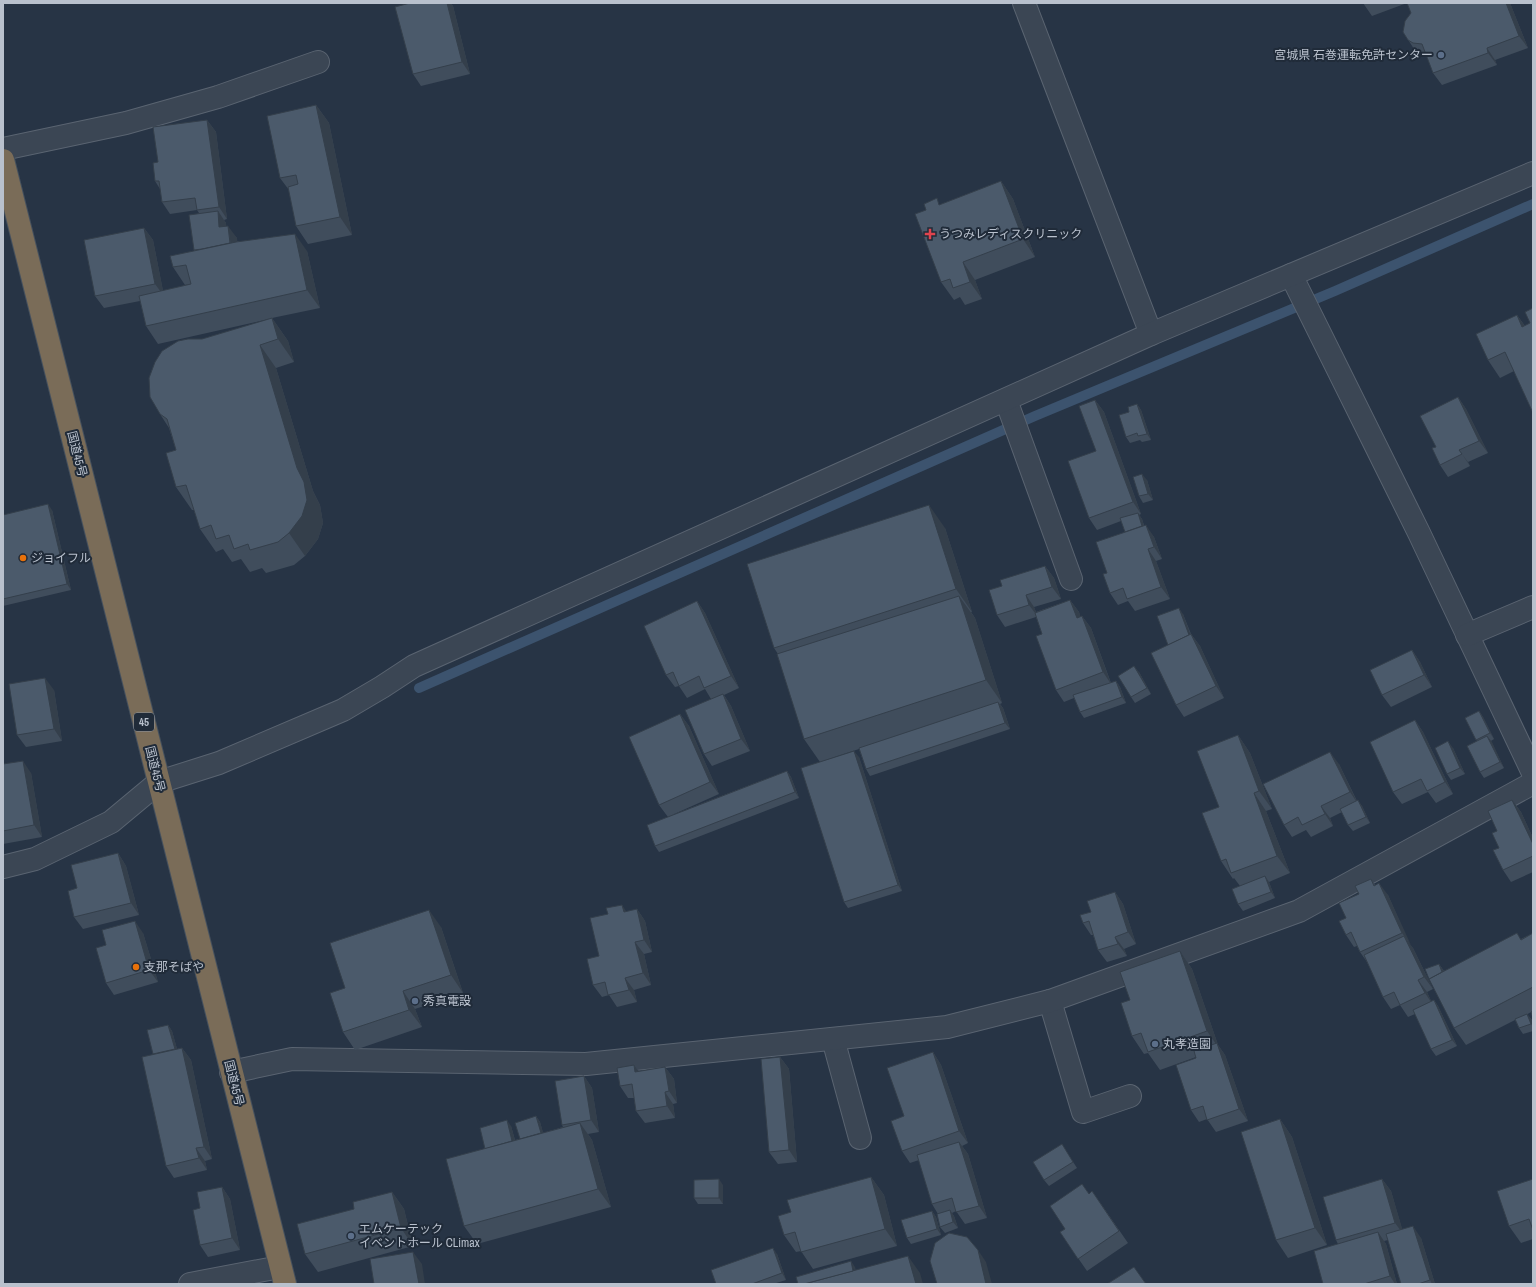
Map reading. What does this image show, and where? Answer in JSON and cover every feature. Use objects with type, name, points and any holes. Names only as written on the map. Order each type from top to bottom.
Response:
[{"type":"highway","name":"国道45号","points":[[3,160],[282,1275]]},
{"type":"street","points":[[1024,3],[1151,334]]},
{"type":"street","points":[[3,149],[126,123],[218,98],[318,62]]},
{"type":"street","points":[[3,867],[35,859],[111,822],[159,782],[219,763],[343,710],[414,666],[1151,334],[1533,173]]},
{"type":"street","points":[[1291,275],[1419,532],[1533,773]]},
{"type":"street","points":[[1006,400],[1071,579]]},
{"type":"street","points":[[1467,635],[1533,607]]},
{"type":"street","points":[[231,1072],[292,1059],[586,1064],[947,1027],[1050,1001],[1299,911],[1533,784]]},
{"type":"street","points":[[1050,1001],[1083,1112],[1130,1096]]},
{"type":"street","points":[[833,1039],[860,1138]]},
{"type":"street","points":[[190,1284],[282,1275]]},
{"type":"building","points":[[410,3],[447,3],[462,62],[413,74],[395,7]]},
{"type":"building","name":"宮城県 石巻運転免許センター","points":[[1407,3],[1506,3],[1519,36],[1487,48],[1488,53],[1433,73],[1422,44],[1413,43],[1408,40],[1403,32],[1405,21],[1411,13]]},
{"type":"building","points":[[316,105],[340,217],[296,226],[288,187],[298,184],[296,175],[280,178],[267,116]]},
{"type":"building","points":[[207,120],[219,207],[197,210],[195,198],[162,202],[159,181],[155,181],[153,163],[158,162],[153,127]]},
{"type":"building","points":[[1001,181],[1023,239],[963,262],[970,282],[953,288],[950,279],[941,282],[915,214],[926,210],[924,204],[937,198],[939,205]]},
{"type":"building","points":[[218,211],[219,227],[228,226],[230,243],[194,250],[189,215]]},
{"type":"building","points":[[144,228],[155,284],[95,296],[84,240]]},
{"type":"building","points":[[295,234],[307,290],[146,326],[139,296],[191,284],[186,265],[173,267],[170,256],[236,242]]},
{"type":"building","points":[[1533,308],[1533,413],[1505,352],[1488,360],[1476,334],[1517,315],[1522,327],[1530,323],[1525,312]]},
{"type":"building","points":[[272,318],[278,339],[260,345],[297,468],[304,482],[307,500],[302,516],[289,533],[278,542],[250,550],[248,544],[234,549],[229,535],[216,539],[211,525],[200,529],[186,485],[176,487],[166,453],[176,450],[167,419],[160,414],[150,397],[149,378],[155,362],[162,351],[178,341],[202,339]]},
{"type":"building","points":[[1458,397],[1479,441],[1459,450],[1462,454],[1440,465],[1432,448],[1436,447],[1420,416]]},
{"type":"building","points":[[1095,400],[1133,502],[1089,518],[1068,461],[1096,451],[1079,406]]},
{"type":"building","points":[[1137,404],[1147,434],[1138,436],[1137,433],[1126,437],[1119,415],[1129,412],[1128,407]]},
{"type":"building","points":[[1142,474],[1148,494],[1139,496],[1133,477]]},
{"type":"building","points":[[48,504],[67,584],[3,599],[3,515]]},
{"type":"building","points":[[929,505],[956,589],[774,648],[747,564]]},
{"type":"building","points":[[1138,513],[1142,526],[1125,532],[1120,518]]},
{"type":"building","points":[[1146,525],[1154,547],[1148,549],[1161,587],[1127,599],[1123,588],[1110,593],[1103,574],[1107,573],[1096,542]]},
{"type":"building","points":[[1045,566],[1052,587],[1026,595],[1029,605],[997,615],[989,590],[1002,586],[1000,580]]},
{"type":"building","points":[[959,596],[986,680],[804,739],[777,654]]},
{"type":"building","points":[[1070,600],[1077,618],[1082,616],[1103,672],[1056,690],[1036,636],[1042,634],[1035,613]]},
{"type":"building","points":[[697,601],[731,676],[704,688],[699,676],[679,686],[673,672],[666,675],[644,626]]},
{"type":"building","points":[[1179,608],[1189,635],[1168,645],[1157,616]]},
{"type":"building","points":[[1191,634],[1216,686],[1176,705],[1151,653]]},
{"type":"building","points":[[1412,650],[1424,675],[1382,695],[1370,670]]},
{"type":"building","points":[[1134,666],[1147,688],[1131,697],[1118,676]]},
{"type":"building","points":[[45,678],[54,729],[17,735],[9,684]]},
{"type":"building","points":[[1116,681],[1122,697],[1080,712],[1073,695]]},
{"type":"building","points":[[723,694],[741,739],[704,754],[685,710]]},
{"type":"building","points":[[998,702],[1005,723],[866,769],[859,748]]},
{"type":"building","points":[[1479,711],[1490,733],[1476,740],[1465,718]]},
{"type":"building","points":[[680,714],[710,782],[659,805],[629,737]]},
{"type":"building","points":[[1415,720],[1445,782],[1427,791],[1421,779],[1393,792],[1370,742]]},
{"type":"building","points":[[1238,735],[1259,791],[1254,793],[1277,856],[1231,873],[1226,859],[1221,861],[1202,813],[1219,807],[1197,751]]},
{"type":"building","points":[[1487,736],[1500,762],[1480,772],[1467,746]]},
{"type":"building","points":[[1448,741],[1460,768],[1447,774],[1435,748]]},
{"type":"building","points":[[854,751],[898,885],[844,902],[801,768]]},
{"type":"building","points":[[1330,752],[1350,792],[1321,806],[1325,814],[1302,825],[1298,817],[1284,825],[1263,784]]},
{"type":"building","points":[[23,761],[34,825],[3,831],[3,764]]},
{"type":"building","points":[[787,771],[795,792],[655,846],[647,825]]},
{"type":"building","points":[[1358,800],[1366,817],[1348,825],[1340,809]]},
{"type":"building","points":[[1512,800],[1533,844],[1533,856],[1503,870],[1493,850],[1499,848],[1492,833],[1497,831],[1488,811]]},
{"type":"building","points":[[118,853],[131,903],[74,917],[68,891],[77,888],[71,865]]},
{"type":"building","points":[[1265,876],[1271,892],[1238,904],[1232,889]]},
{"type":"building","points":[[1371,879],[1374,886],[1379,883],[1402,933],[1360,952],[1351,932],[1346,935],[1339,921],[1346,918],[1339,903],[1359,894],[1355,886]]},
{"type":"building","points":[[1115,892],[1128,932],[1115,937],[1118,944],[1098,950],[1089,921],[1083,923],[1080,915],[1091,912],[1087,901]]},
{"type":"building","points":[[622,905],[624,912],[637,909],[644,940],[635,942],[643,973],[625,978],[629,990],[608,995],[605,982],[593,985],[587,959],[599,956],[590,918],[608,914],[606,908]]},
{"type":"building","points":[[429,910],[451,975],[403,991],[409,1010],[343,1032],[330,993],[345,988],[330,943]]},
{"type":"building","points":[[135,921],[149,970],[106,983],[96,948],[106,945],[102,930]]},
{"type":"building","points":[[1517,933],[1521,940],[1533,933],[1533,987],[1454,1028],[1429,979]]},
{"type":"building","points":[[1404,936],[1424,977],[1418,980],[1425,993],[1400,1005],[1394,992],[1383,997],[1364,955]]},
{"type":"building","points":[[1180,951],[1207,1031],[1148,1052],[1141,1033],[1132,1036],[1121,1003],[1130,1000],[1120,972]]},
{"type":"building","points":[[1439,964],[1442,972],[1429,979],[1425,969]]},
{"type":"building","points":[[1434,1000],[1452,1040],[1431,1049],[1413,1010]]},
{"type":"building","points":[[1527,1014],[1531,1024],[1519,1028],[1515,1019]]},
{"type":"building","points":[[168,1025],[175,1049],[153,1054],[147,1030]]},
{"type":"building","points":[[1217,1043],[1239,1109],[1207,1120],[1203,1106],[1191,1110],[1176,1065],[1196,1058],[1194,1051]]},
{"type":"building","points":[[182,1048],[204,1147],[196,1148],[199,1158],[166,1166],[142,1057]]},
{"type":"building","points":[[933,1052],[959,1131],[902,1151],[891,1121],[904,1116],[887,1068]]},
{"type":"building","points":[[780,1057],[789,1150],[769,1152],[761,1059]]},
{"type":"building","points":[[634,1065],[635,1072],[665,1067],[669,1091],[665,1092],[667,1106],[636,1111],[632,1084],[620,1086],[617,1068]]},
{"type":"building","points":[[584,1076],[591,1120],[562,1125],[555,1081]]},
{"type":"building","points":[[536,1116],[541,1133],[520,1139],[515,1123]]},
{"type":"building","points":[[1280,1119],[1315,1228],[1276,1240],[1241,1132]]},
{"type":"building","points":[[507,1120],[512,1141],[485,1149],[480,1128]]},
{"type":"building","points":[[580,1123],[598,1189],[464,1226],[446,1159]]},
{"type":"building","points":[[959,1142],[979,1206],[956,1212],[952,1198],[932,1204],[917,1155]]},
{"type":"building","points":[[1062,1144],[1073,1162],[1044,1180],[1033,1162]]},
{"type":"building","points":[[871,1177],[885,1229],[801,1252],[795,1232],[784,1235],[778,1216],[791,1212],[787,1200]]},
{"type":"building","points":[[719,1179],[719,1198],[694,1198],[694,1180]]},
{"type":"building","points":[[1382,1179],[1395,1223],[1336,1240],[1323,1197]]},
{"type":"building","points":[[1533,1179],[1533,1230],[1529,1219],[1509,1226],[1497,1191]]},
{"type":"building","points":[[1082,1184],[1089,1194],[1092,1191],[1119,1231],[1078,1259],[1060,1232],[1065,1229],[1050,1206]]},
{"type":"building","points":[[222,1187],[232,1238],[200,1245],[193,1210],[200,1208],[197,1192]]},
{"type":"building","points":[[392,1192],[401,1228],[305,1254],[297,1224],[354,1209],[353,1202]]},
{"type":"building","points":[[950,1210],[953,1222],[940,1227],[937,1214]]},
{"type":"building","points":[[932,1211],[937,1229],[907,1238],[901,1220]]},
{"type":"building","points":[[1413,1226],[1430,1280],[1418,1284],[1401,1284],[1386,1234]]},
{"type":"building","points":[[1378,1232],[1390,1276],[1364,1284],[1323,1284],[1314,1251]]},
{"type":"building","points":[[949,1233],[967,1237],[978,1250],[986,1284],[937,1284],[930,1261],[935,1243]]},
{"type":"building","points":[[773,1248],[782,1273],[752,1284],[716,1284],[711,1270]]},
{"type":"building","points":[[413,1252],[419,1284],[374,1284],[370,1259]]},
{"type":"building","points":[[908,1256],[916,1284],[804,1284]]},
{"type":"building","points":[[851,1261],[853,1271],[804,1284],[798,1284],[796,1277]]},
{"type":"building","points":[[1134,1267],[1146,1284],[1107,1284]]},
{"type":"waterway","points":[[419,688],[1035,416],[1335,291],[1533,204]]},
{"type":"place","name":"宮城県 石巻運転免許センター","points":[[1441,55]]},
{"type":"place","name":"うつみレディスクリニック","points":[[930,234]]},
{"type":"place","name":"ジョイフル","points":[[23,558]]},
{"type":"place","name":"支那そばや","points":[[136,967]]},
{"type":"place","name":"秀真電設","points":[[415,1001]]},
{"type":"place","name":"丸孝造園","points":[[1155,1044]]},
{"type":"place","name":"エムケーテック イベントホール CLimax","points":[[351,1236]]}]
